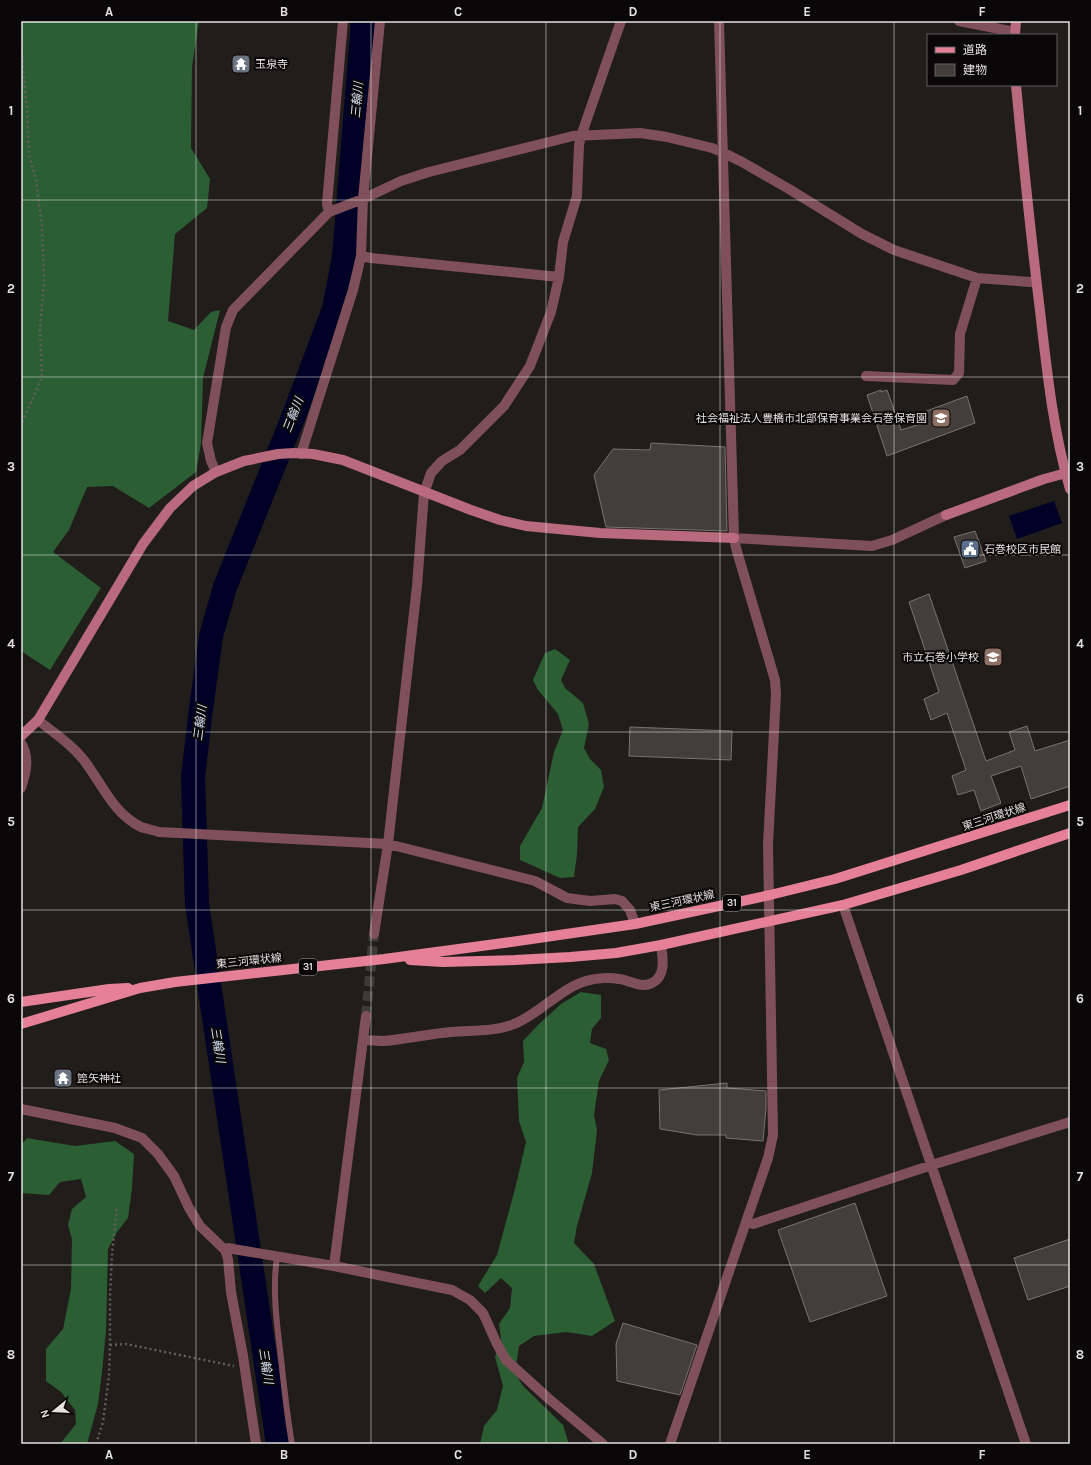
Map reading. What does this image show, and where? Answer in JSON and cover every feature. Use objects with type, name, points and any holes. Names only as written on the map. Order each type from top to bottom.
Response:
[{"type":"main road","name":"東三河環状線","points":[[21,1024],[140,988],[175,982],[384,959],[635,924],[770,895],[835,879],[1070,805]]},
{"type":"main road","name":"東三河環状線","points":[[384,959],[443,962],[515,960],[616,953],[661,946],[843,905],[961,870],[1070,833]]},
{"type":"main road","name":"東三河環状線","points":[[21,1002],[109,989],[140,988]]},
{"type":"street","points":[[332,211],[327,204],[343,21]]},
{"type":"street","points":[[298,454],[353,290],[361,256],[362,199],[380,21]]},
{"type":"street","points":[[374,934],[388,844],[417,586],[424,493],[431,472],[442,461],[460,450],[504,406],[530,366],[551,312],[559,277],[563,242],[577,196],[579,145],[581,136],[621,21]]},
{"type":"street","points":[[670,1444],[768,1158],[773,1135],[768,844],[776,694],[775,680],[734,538],[723,180],[724,153],[720,21]]},
{"type":"street","points":[[959,21],[1015,33],[1016,21]]},
{"type":"street","points":[[1016,86],[1036,281],[1050,399],[1068,472],[1070,489]]},
{"type":"street","points":[[216,472],[211,461],[208,443],[226,328],[233,310],[332,211],[401,181],[429,172],[573,136],[640,133],[667,137],[712,148],[742,162],[789,188],[862,234],[894,250],[978,278],[1030,282],[1036,281]]},
{"type":"street","points":[[361,256],[442,266],[559,277]]},
{"type":"street","points":[[866,376],[953,380],[959,373],[960,334],[978,278]]},
{"type":"street","points":[[21,736],[38,720],[143,544],[170,508],[193,486],[216,472],[244,461],[278,454],[313,454],[343,460],[424,493],[500,520],[526,526],[600,533],[734,538],[872,546],[892,540],[946,516],[1068,472]]},
{"type":"street","points":[[38,720],[74,749],[86,763],[111,802],[122,813],[141,827],[159,832],[388,844],[535,881],[567,898],[590,901],[615,899],[622,900],[630,910],[635,924]]},
{"type":"street","points":[[21,743],[26,751],[27,766],[21,788]]},
{"type":"street","points":[[843,905],[1026,1444]]},
{"type":"street","points":[[363,1040],[384,1041],[449,1032],[493,1029],[513,1025],[532,1016],[564,992],[586,981],[620,979],[643,986],[652,983],[660,977],[663,963],[661,946]]},
{"type":"street","points":[[334,1266],[366,1016]]},
{"type":"street","points":[[21,1109],[115,1128],[142,1138],[158,1154],[174,1176],[189,1208],[200,1226],[229,1249],[334,1266],[452,1290],[470,1300],[483,1313],[506,1360],[548,1398],[603,1444]]},
{"type":"street","points":[[746,1222],[753,1224],[932,1165],[1070,1122]]},
{"type":"street","points":[[229,1249],[228,1259],[231,1292],[243,1356],[256,1444]]},
{"type":"lane","points":[[272,1256],[278,1334],[288,1423],[292,1444]]},
{"type":"path","points":[[21,46],[27,111],[29,155],[36,180],[42,226],[44,281],[40,330],[42,377],[21,425]]},
{"type":"path","points":[[96,1444],[103,1422],[109,1376],[110,1296],[112,1254],[117,1207]]},
{"type":"path","points":[[110,1345],[126,1344],[234,1366],[241,1363],[243,1356]]},
{"type":"green space","points":[[21,21],[199,21],[192,67],[191,148],[210,179],[207,208],[175,234],[168,321],[194,330],[211,312],[220,310],[203,378],[201,443],[196,472],[149,508],[113,486],[87,487],[69,530],[53,552],[101,588],[50,670],[21,651]]},
{"type":"green space","points":[[555,649],[570,660],[561,680],[565,688],[583,703],[589,724],[584,748],[590,759],[601,770],[604,787],[595,809],[578,827],[574,877],[560,878],[520,860],[520,846],[542,808],[554,752],[563,730],[558,714],[538,690],[533,680],[545,653]]},
{"type":"green space","points":[[581,992],[601,995],[601,1018],[592,1029],[590,1043],[606,1049],[609,1060],[599,1081],[594,1115],[597,1130],[592,1173],[577,1226],[574,1243],[594,1264],[615,1321],[592,1336],[566,1332],[534,1336],[519,1346],[515,1373],[523,1386],[563,1425],[569,1444],[480,1444],[484,1426],[497,1410],[503,1386],[495,1357],[501,1339],[499,1324],[510,1308],[512,1288],[501,1278],[485,1293],[478,1286],[497,1255],[526,1142],[519,1121],[517,1078],[524,1062],[523,1041],[561,1004]]},
{"type":"green space","points":[[27,1138],[75,1146],[115,1141],[134,1154],[128,1218],[117,1232],[108,1249],[106,1330],[102,1372],[98,1404],[87,1444],[60,1444],[76,1424],[75,1410],[61,1392],[46,1381],[46,1349],[63,1329],[71,1289],[72,1239],[68,1225],[72,1209],[86,1197],[81,1179],[60,1182],[49,1195],[21,1193],[21,1145]]},
{"type":"water","points":[[1054,501],[1062,523],[1017,539],[1009,516]]},
{"type":"building","points":[[881,390],[881,392],[887,390],[901,430],[927,422],[924,412],[967,396],[975,423],[887,456],[867,395]]},
{"type":"building","points":[[651,443],[725,447],[727,531],[606,527],[594,475],[613,449],[650,450]]},
{"type":"building","name":"石巻校区市民館","points":[[975,531],[986,561],[965,568],[954,537]]},
{"type":"building","points":[[929,594],[986,761],[1015,750],[1009,732],[1027,726],[1035,751],[1070,740],[1070,786],[1031,799],[1021,766],[991,776],[1001,803],[981,811],[974,790],[958,795],[952,776],[966,770],[947,713],[931,720],[924,699],[939,692],[909,602]]},
{"type":"building","points":[[630,727],[732,731],[731,760],[629,756]]},
{"type":"building","points":[[727,1083],[727,1088],[766,1091],[763,1141],[726,1138],[726,1135],[697,1135],[660,1129],[659,1090]]},
{"type":"building","points":[[855,1203],[887,1296],[810,1322],[778,1230]]},
{"type":"building","points":[[1070,1239],[1070,1286],[1028,1300],[1014,1258]]},
{"type":"building","points":[[623,1323],[697,1345],[680,1395],[617,1381],[616,1344]]},
{"type":"waterway","name":"三輪川","points":[[278,1444],[197,904],[193,777],[211,636],[225,587],[294,415],[334,309],[344,257],[363,21]]},
{"type":"tunnel","points":[[366,1016],[374,934]]},
{"type":"place","name":"玉泉寺","points":[[241,64]]},
{"type":"place","name":"社会福祉法人豊橋市北部保育事業会石巻保育園","points":[[941,418]]},
{"type":"place","name":"石巻校区市民館","points":[[970,549]]},
{"type":"place","name":"市立石巻小学校","points":[[993,657]]},
{"type":"place","name":"箆矢神社","points":[[63,1078]]}]
